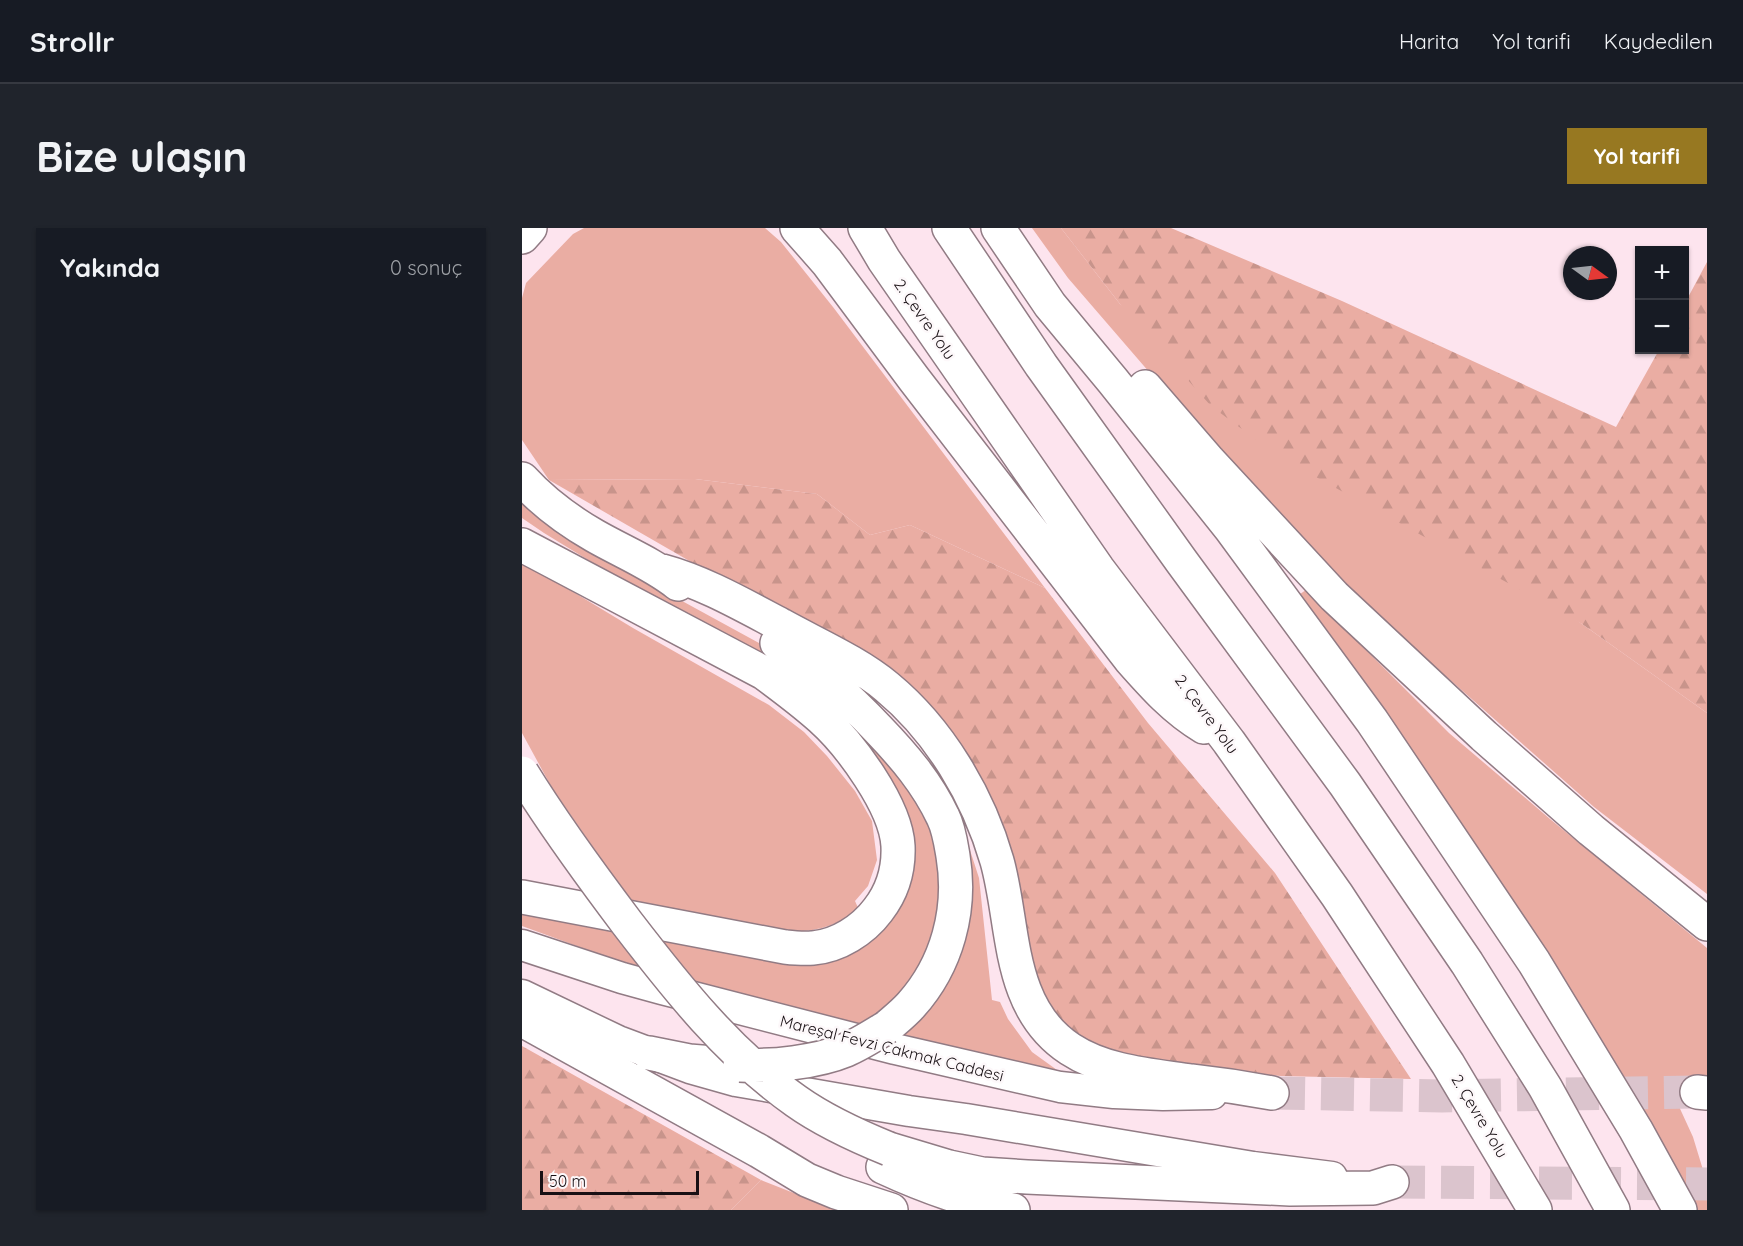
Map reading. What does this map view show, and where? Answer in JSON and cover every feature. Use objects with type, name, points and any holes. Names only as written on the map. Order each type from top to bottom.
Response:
[{"type":"highway","points":[[522,237],[530,228]]},
{"type":"highway","points":[[797,228],[834,271],[1130,659],[1164,697],[1192,720],[1229,742]]},
{"type":"highway","name":"2. Çevre Yolu","points":[[866,228],[884,260],[1098,569],[1229,742],[1337,895],[1410,1005],[1535,1210]]},
{"type":"highway","points":[[949,228],[1048,374],[1345,784],[1467,963],[1545,1087],[1613,1210]]},
{"type":"highway","points":[[998,228],[1072,301],[1209,461],[1334,596],[1484,736],[1591,830],[1707,924]]},
{"type":"highway","points":[[998,228],[1050,305],[1231,529],[1372,721],[1534,962],[1636,1130],[1680,1210]]},
{"type":"highway","points":[[522,478],[536,494],[562,516],[662,571],[713,607],[798,657],[827,680],[858,708],[918,773],[944,819],[952,848],[956,873],[955,905],[948,943],[930,979],[910,1006],[887,1027],[845,1050],[792,1063],[757,1066],[726,1064],[689,1061],[649,1053]]},
{"type":"highway","points":[[522,545],[764,673],[782,686],[822,719],[860,762],[884,804],[893,824],[898,845],[894,883],[886,900],[872,918],[854,933],[834,943],[814,948],[785,947],[522,897]]},
{"type":"highway","points":[[662,571],[682,576],[726,597],[839,657],[885,686],[920,721],[946,752],[981,818],[1001,878],[1012,951],[1019,979],[1027,999],[1051,1034],[1084,1056],[1117,1069],[1272,1093]]},
{"type":"highway","points":[[522,774],[594,879],[690,1003],[741,1056],[769,1081],[796,1102],[842,1128],[910,1179],[945,1193],[1013,1210]]},
{"type":"highway","points":[[522,1020],[807,1180],[857,1200],[891,1210]]},
{"type":"highway","points":[[881,1156],[982,1174],[1027,1177],[1290,1189],[1373,1188],[1392,1182]]},
{"type":"main road","name":"Mareşal Fevzi Çakmak Caddesi","points":[[522,945],[622,978],[696,998],[895,1049],[1060,1087],[1114,1093],[1163,1095],[1272,1093]]},
{"type":"main road","points":[[522,995],[576,1022],[649,1053],[736,1081],[1264,1169],[1392,1182]]},
{"type":"green space","points":[[584,228],[765,228],[781,242],[833,307],[1045,588],[910,525],[870,535],[817,494],[695,479],[549,480],[522,440],[522,298],[526,283],[573,234]]},
{"type":"green space","points":[[1032,228],[1061,228],[1120,304],[1707,713],[1707,894],[1594,807],[1380,618],[1219,453],[1068,278]]},
{"type":"green space","points":[[1061,228],[1171,228],[1342,301],[1616,427],[1657,354],[1689,354],[1689,296],[1707,262],[1707,713],[1582,624],[1278,456],[1211,406],[1120,304]]},
{"type":"green space","points":[[695,479],[817,494],[870,535],[910,525],[1045,588],[1148,723],[1275,873],[1411,1079],[1281,1076],[1143,1064],[1083,1045],[1040,1007],[958,749],[802,626],[549,480]]},
{"type":"green space","points":[[522,501],[662,590],[768,648],[805,674],[901,773],[934,830],[943,898],[936,935],[919,971],[894,999],[862,1024],[742,997],[607,957],[522,926],[522,912],[729,951],[881,926],[892,789],[657,602],[522,518]]},
{"type":"green space","points":[[522,561],[633,628],[769,705],[804,732],[855,791],[872,821],[877,860],[868,886],[855,901],[859,910],[825,927],[787,932],[633,905],[552,788],[522,733]]},
{"type":"green space","points":[[1306,590],[1449,733],[1707,948],[1707,1077],[1665,1076],[1693,1137],[1707,1183],[1707,1210],[1696,1210],[1294,598]]},
{"type":"green space","points":[[958,813],[979,878],[992,1000],[1000,1002],[1008,1019],[1032,1052],[1057,1070],[1052,1075],[903,1038],[928,1002]]},
{"type":"green space","points":[[522,1046],[761,1180],[731,1210],[522,1210]]},
{"type":"green space","points":[[761,1180],[837,1210],[731,1210]]},
{"type":"tunnel","points":[[1272,1093],[1442,1096],[1697,1092]]},
{"type":"tunnel","points":[[1392,1182],[1707,1184]]}]
